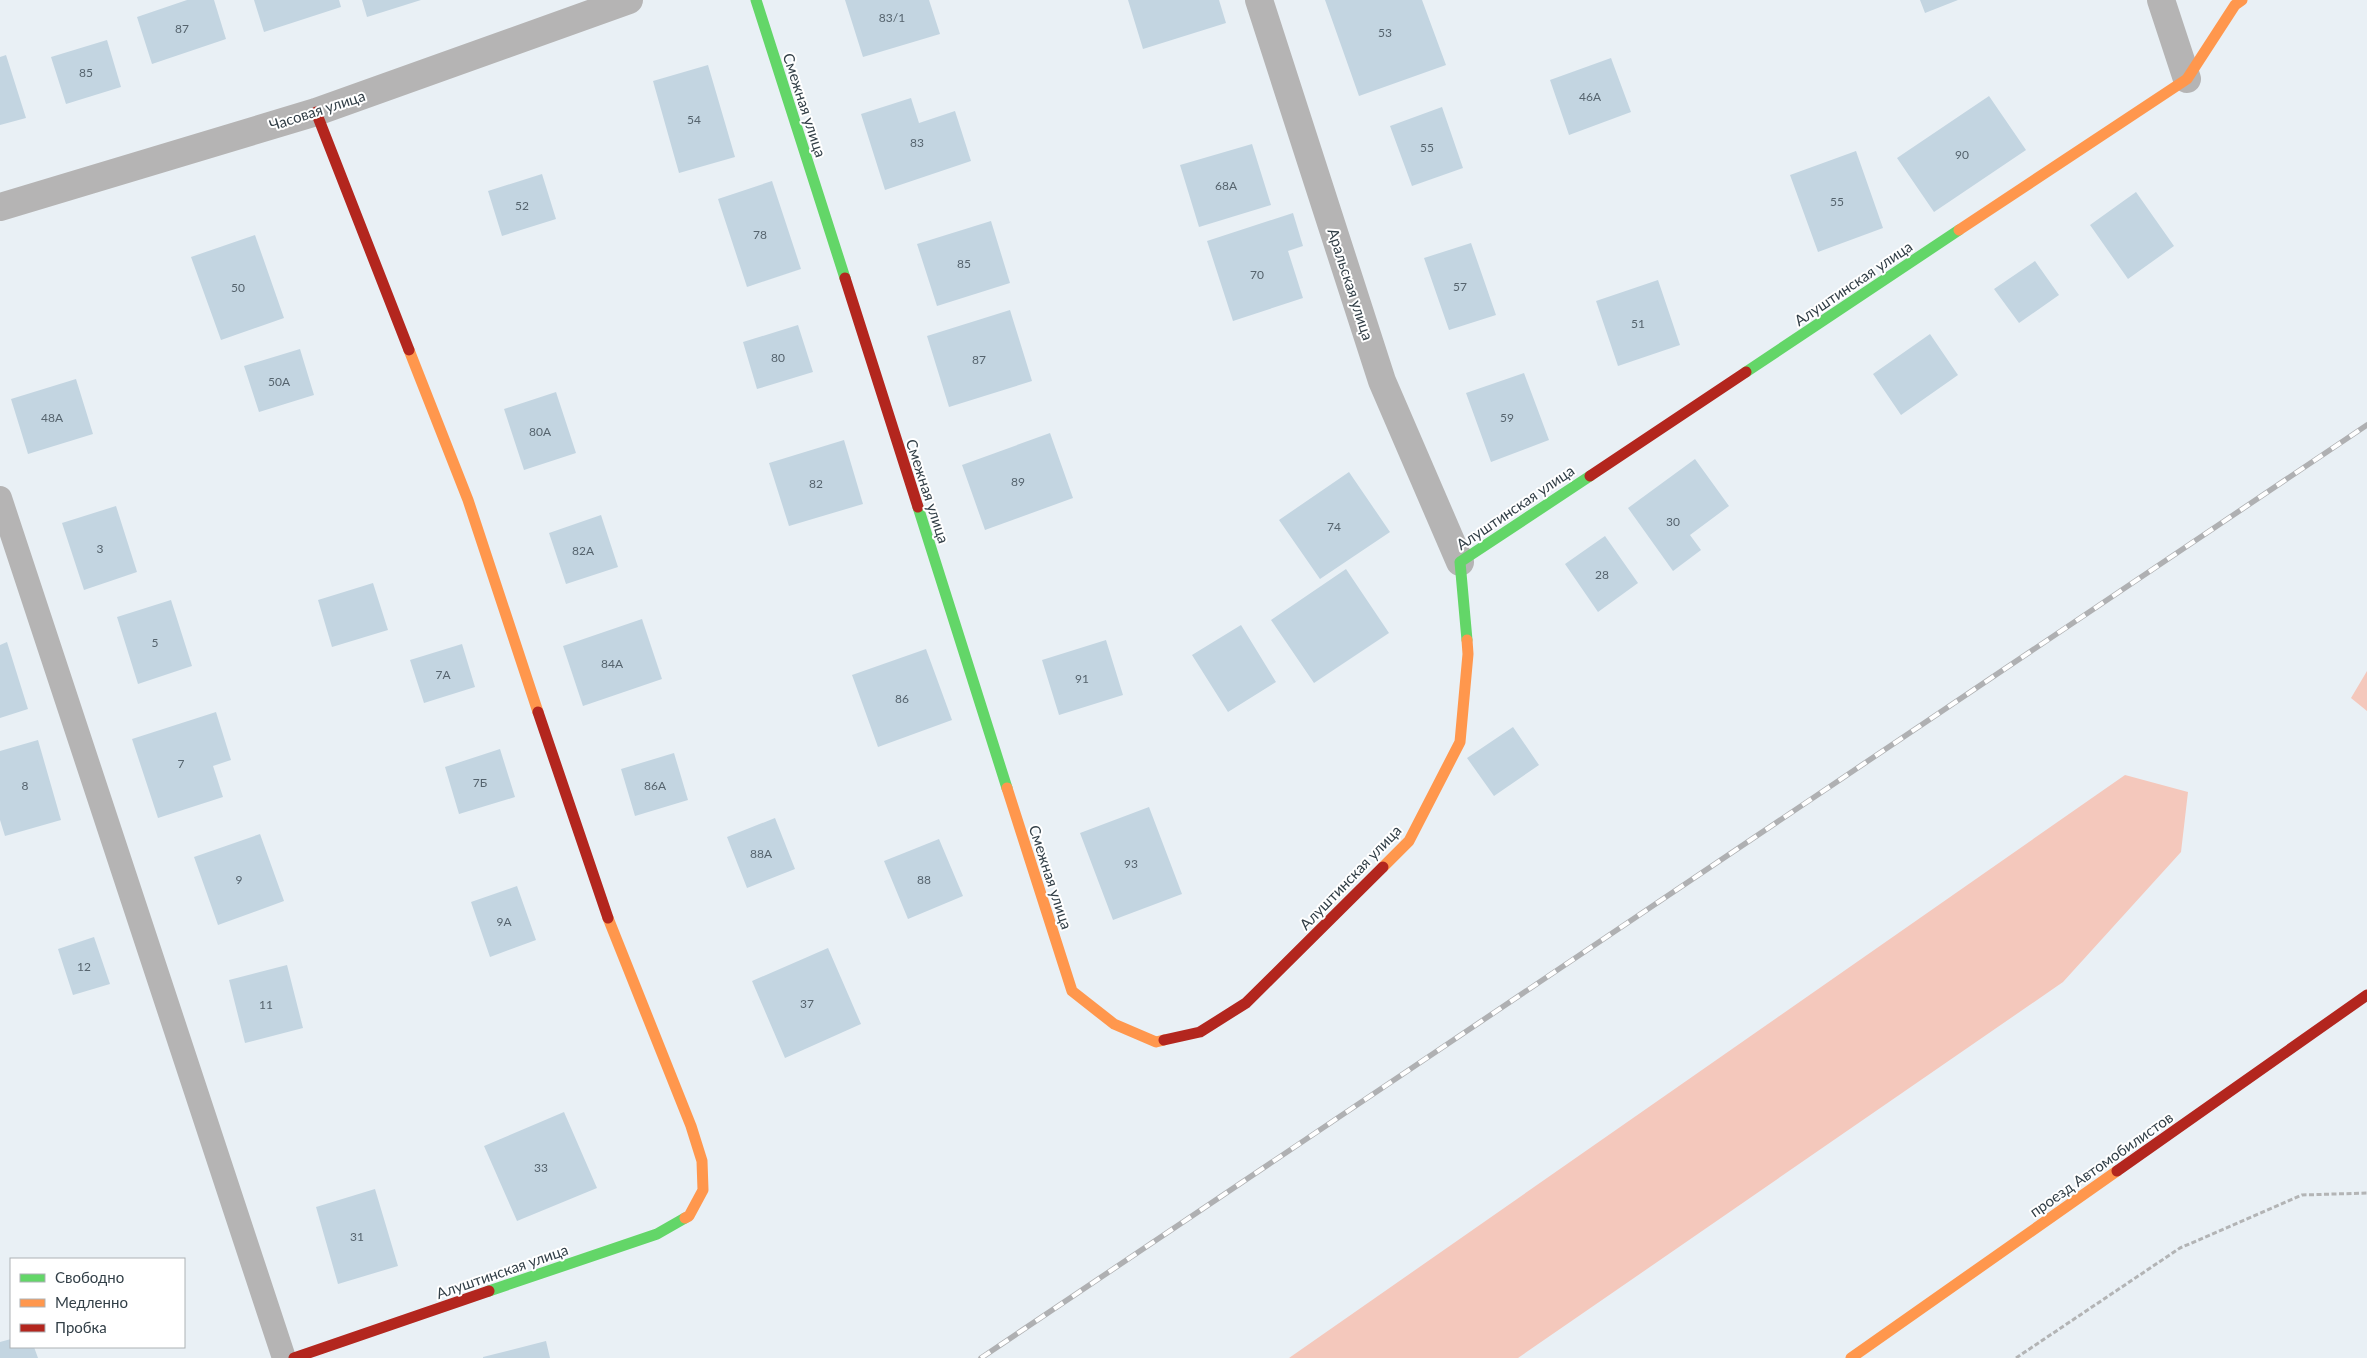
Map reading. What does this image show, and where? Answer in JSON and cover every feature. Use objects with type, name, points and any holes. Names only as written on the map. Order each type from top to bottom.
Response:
[{"type":"street","name":"Часовая улица","points":[[0,207],[316,112],[629,0]]},
{"type":"street","name":"Смежная улица","points":[[756,0],[1072,991]]},
{"type":"street","name":"Аральская улица","points":[[1259,0],[1382,381],[1460,562]]},
{"type":"street","points":[[2161,0],[2187,79]]},
{"type":"street","points":[[2187,79],[2235,5],[2242,0]]},
{"type":"street","name":"Алуштинская улица","points":[[1072,991],[1114,1024],[1156,1042],[1200,1032],[1246,1003],[1409,841],[1460,742],[1468,654],[1460,562],[2187,79]]},
{"type":"street","name":"Алуштинская улица","points":[[294,1358],[657,1234],[689,1216],[703,1190],[702,1161],[691,1126],[598,894],[468,500],[316,112]]},
{"type":"street","name":"проезд Автомобилистов","points":[[1852,1358],[2367,995]]},
{"type":"lane","points":[[0,498],[284,1358]]},
{"type":"path","points":[[2016,1358],[2180,1248],[2302,1195],[2367,1193]]},
{"type":"shaded area","points":[[2367,671],[2367,711],[2351,698]]},
{"type":"shaded area","points":[[2125,775],[2188,792],[2181,852],[2063,982],[1518,1358],[1289,1358]]},
{"type":"building","points":[[187,0],[214,0],[226,39],[152,64],[137,17]]},
{"type":"building","points":[[254,0],[339,0],[341,7],[264,32]]},
{"type":"building","points":[[362,0],[421,0],[367,17]]},
{"type":"building","points":[[845,0],[929,0],[940,34],[863,57]]},
{"type":"building","points":[[1128,0],[1219,0],[1226,23],[1143,49]]},
{"type":"building","points":[[1325,0],[1422,0],[1446,65],[1359,96]]},
{"type":"building","points":[[1920,0],[1958,0],[1925,13]]},
{"type":"building","points":[[107,40],[121,87],[66,104],[51,57]]},
{"type":"building","points":[[6,55],[26,118],[0,125],[0,57]]},
{"type":"building","points":[[1611,58],[1631,112],[1569,135],[1550,80]]},
{"type":"building","points":[[708,65],[735,157],[679,173],[653,81]]},
{"type":"building","points":[[1989,96],[2026,150],[1934,212],[1897,158]]},
{"type":"building","points":[[911,98],[919,123],[955,111],[971,161],[885,190],[861,114]]},
{"type":"building","points":[[1442,107],[1463,168],[1412,186],[1390,126]]},
{"type":"building","points":[[1252,144],[1271,205],[1199,227],[1180,165]]},
{"type":"building","points":[[1856,151],[1883,228],[1818,252],[1790,175]]},
{"type":"building","points":[[542,174],[556,219],[502,236],[488,191]]},
{"type":"building","points":[[772,181],[801,269],[747,287],[718,199]]},
{"type":"building","points":[[2136,192],[2174,246],[2128,279],[2090,225]]},
{"type":"building","points":[[1293,213],[1303,246],[1288,251],[1303,298],[1233,321],[1207,241]]},
{"type":"building","points":[[991,221],[1010,283],[937,306],[917,244]]},
{"type":"building","points":[[255,235],[284,318],[221,340],[191,257]]},
{"type":"building","points":[[1471,243],[1496,315],[1449,330],[1424,258]]},
{"type":"building","points":[[2035,261],[2059,295],[2019,323],[1994,289]]},
{"type":"building","points":[[1658,280],[1680,345],[1618,366],[1596,301]]},
{"type":"building","points":[[1010,310],[1032,381],[949,407],[927,336]]},
{"type":"building","points":[[798,325],[813,372],[757,389],[743,342]]},
{"type":"building","points":[[1930,334],[1958,375],[1901,415],[1873,374]]},
{"type":"building","points":[[300,349],[314,395],[259,412],[244,366]]},
{"type":"building","points":[[1524,373],[1549,440],[1491,462],[1466,393]]},
{"type":"building","points":[[76,379],[93,434],[28,454],[11,399]]},
{"type":"building","points":[[556,392],[576,453],[524,470],[504,409]]},
{"type":"building","points":[[1050,433],[1073,498],[985,530],[962,465]]},
{"type":"building","points":[[844,440],[863,504],[789,526],[769,463]]},
{"type":"building","points":[[1695,459],[1729,506],[1690,535],[1701,550],[1673,571],[1628,508]]},
{"type":"building","points":[[1349,472],[1390,532],[1320,579],[1279,520]]},
{"type":"building","points":[[116,506],[137,572],[84,590],[62,523]]},
{"type":"building","points":[[601,515],[618,567],[566,584],[549,533]]},
{"type":"building","points":[[1605,536],[1638,583],[1598,612],[1565,564]]},
{"type":"building","points":[[1346,569],[1389,633],[1314,683],[1271,620]]},
{"type":"building","points":[[373,583],[388,630],[332,647],[318,600]]},
{"type":"building","points":[[171,600],[192,666],[138,684],[117,617]]},
{"type":"building","points":[[642,619],[662,679],[583,706],[563,646]]},
{"type":"building","points":[[1241,625],[1276,682],[1228,712],[1192,655]]},
{"type":"building","points":[[1106,640],[1123,695],[1059,715],[1042,660]]},
{"type":"building","points":[[7,642],[28,709],[0,718],[0,645]]},
{"type":"building","points":[[462,644],[475,687],[424,703],[410,660]]},
{"type":"building","points":[[926,649],[952,720],[878,747],[852,675]]},
{"type":"building","points":[[216,712],[231,760],[213,766],[223,797],[158,818],[132,739]]},
{"type":"building","points":[[1513,727],[1539,765],[1494,796],[1467,758]]},
{"type":"building","points":[[38,740],[61,820],[5,836],[0,820],[0,751]]},
{"type":"building","points":[[500,749],[515,797],[459,814],[445,767]]},
{"type":"building","points":[[674,753],[688,800],[635,816],[621,769]]},
{"type":"building","points":[[1149,807],[1182,894],[1113,920],[1080,833]]},
{"type":"building","points":[[775,818],[795,869],[747,888],[727,837]]},
{"type":"building","points":[[260,834],[284,901],[218,925],[194,857]]},
{"type":"building","points":[[939,839],[963,896],[908,919],[884,861]]},
{"type":"building","points":[[517,886],[536,940],[490,957],[471,902]]},
{"type":"building","points":[[94,937],[110,984],[73,995],[58,949]]},
{"type":"building","points":[[828,948],[861,1024],[785,1058],[752,981]]},
{"type":"building","points":[[287,965],[303,1028],[245,1043],[229,980]]},
{"type":"building","points":[[564,1112],[597,1188],[517,1221],[484,1146]]},
{"type":"building","points":[[375,1189],[398,1266],[338,1284],[316,1207]]},
{"type":"building","points":[[10,1339],[10,1348],[34,1348],[38,1358],[0,1358],[0,1342]]},
{"type":"building","points":[[546,1341],[550,1358],[483,1358],[483,1357]]},
{"type":"railway","points":[[981,1358],[2367,425]]},
{"type":"traffic: fast","points":[[756,0],[845,278]]},
{"type":"traffic: fast","points":[[1746,372],[1959,230]]},
{"type":"traffic: fast","points":[[1467,640],[1460,562],[1590,476]]},
{"type":"traffic: fast","points":[[918,507],[1007,788]]},
{"type":"traffic: fast","points":[[489,1291],[657,1234],[685,1218]]},
{"type":"traffic: slow","points":[[1959,230],[2187,79],[2235,5],[2242,0]]},
{"type":"traffic: slow","points":[[409,350],[468,500],[538,712]]},
{"type":"traffic: slow","points":[[1383,867],[1409,841],[1460,742],[1468,654],[1467,640]]},
{"type":"traffic: slow","points":[[1007,788],[1072,991],[1114,1024],[1156,1042],[1164,1040]]},
{"type":"traffic: slow","points":[[608,918],[691,1126],[702,1161],[703,1190],[689,1216],[685,1218]]},
{"type":"traffic: slow","points":[[1851,1358],[2117,1171]]},
{"type":"traffic: jam","points":[[316,112],[409,350]]},
{"type":"traffic: jam","points":[[845,278],[918,507]]},
{"type":"traffic: jam","points":[[1590,476],[1746,372]]},
{"type":"traffic: jam","points":[[538,712],[608,918]]},
{"type":"traffic: jam","points":[[1164,1040],[1200,1032],[1246,1003],[1383,867]]},
{"type":"traffic: jam","points":[[2117,1171],[2367,995]]},
{"type":"traffic: jam","points":[[294,1358],[489,1291]]}]
